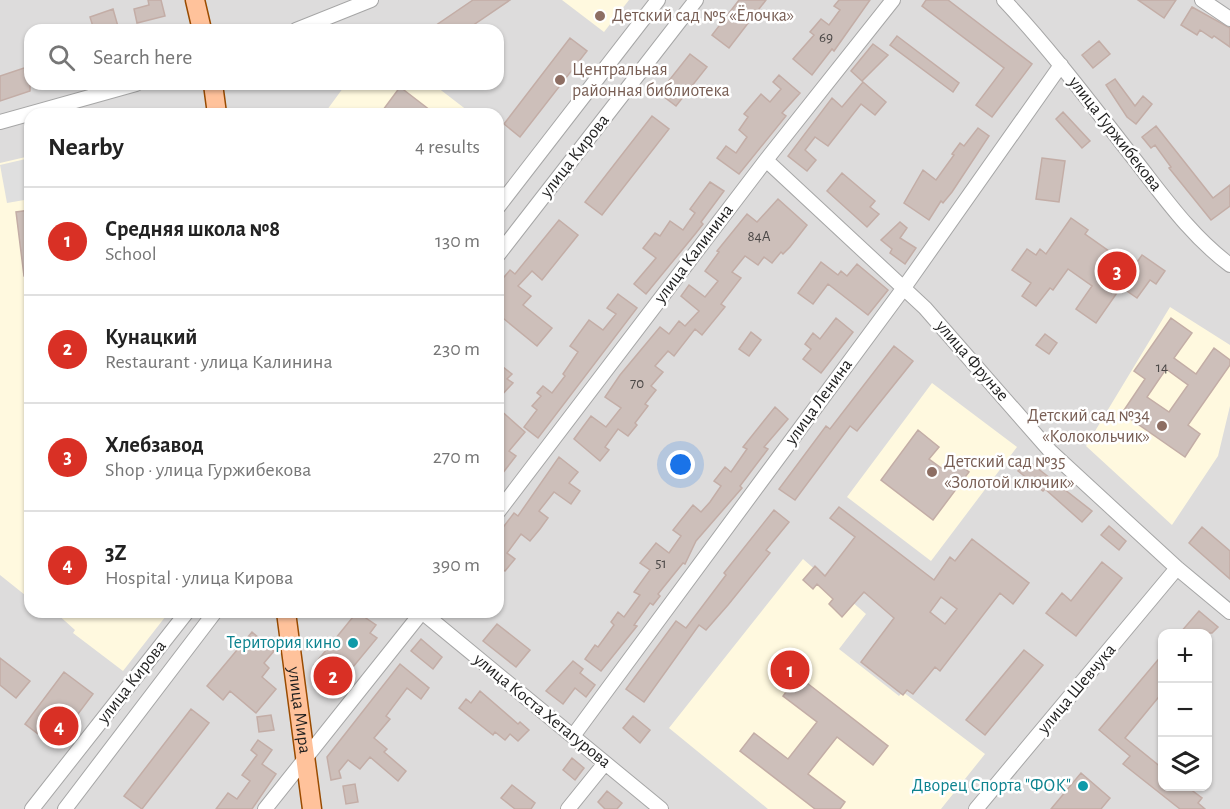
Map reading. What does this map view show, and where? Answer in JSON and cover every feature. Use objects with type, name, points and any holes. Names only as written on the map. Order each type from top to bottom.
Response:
[{"type":"main road","points":[[195,0],[201,24]]},
{"type":"main road","points":[[214,90],[217,108]]},
{"type":"main road","name":"улица Мира","points":[[287,618],[312,809]]},
{"type":"street","points":[[311,24],[371,0]]},
{"type":"street","name":"улица Кирова","points":[[504,199],[658,0]]},
{"type":"street","name":"улица Кирова","points":[[504,247],[696,0]]},
{"type":"street","name":"улица Калинина","points":[[504,504],[766,160],[893,0]]},
{"type":"street","name":"улица Гуржибекова","points":[[1004,0],[1060,65],[1183,222],[1211,251],[1230,265]]},
{"type":"street","points":[[1202,0],[1230,19]]},
{"type":"street","name":"улица Ленина","points":[[573,736],[903,289],[1060,65]]},
{"type":"street","points":[[50,108],[114,90]]},
{"type":"street","points":[[0,122],[24,115]]},
{"type":"street","name":"улица Фрунзе","points":[[766,160],[925,308],[1051,452],[1177,568],[1230,612]]},
{"type":"street","name":"улица Шевчука","points":[[976,809],[1177,568]]},
{"type":"street","name":"улица Кирова","points":[[32,809],[182,618]]},
{"type":"street","name":"улица Кирова","points":[[65,809],[210,618]]},
{"type":"street","points":[[266,809],[417,618]]},
{"type":"street","name":"улица Коста Хетагурова","points":[[429,618],[661,809]]},
{"type":"street","points":[[568,809],[605,763]]},
{"type":"shaded area","points":[[0,0],[1230,0],[1230,809],[0,809]]},
{"type":"shaded area","name":"Детский сад №5 «Ёлочка»","points":[[562,0],[629,0],[604,32]]},
{"type":"shaded area","points":[[342,90],[441,90],[464,108],[328,108]]},
{"type":"shaded area","points":[[24,157],[24,594],[0,575],[0,163]]},
{"type":"shaded area","points":[[24,159],[24,200],[7,203],[0,165]]},
{"type":"shaded area","name":"Детский сад №34 «Колокольчик»","points":[[1170,307],[1230,345],[1230,406],[1218,456],[1172,525],[1086,446]]},
{"type":"shaded area","name":"Детский сад №35 «Золотой ключик»","points":[[932,383],[1017,447],[931,561],[847,497]]},
{"type":"shaded area","points":[[803,559],[866,614],[839,649],[899,696],[903,692],[985,754],[941,809],[768,809],[669,728]]},
{"type":"shaded area","points":[[62,618],[164,618],[123,671],[73,633],[75,630]]},
{"type":"building","points":[[148,0],[161,0],[165,16],[137,23],[134,9],[149,5]]},
{"type":"building","points":[[473,0],[510,0],[475,24],[438,24]]},
{"type":"building","points":[[739,0],[766,0],[729,48],[712,35]]},
{"type":"building","points":[[839,0],[870,0],[834,51],[832,49],[812,75],[793,59],[814,35],[810,32],[821,19],[829,25],[840,10],[834,6]]},
{"type":"building","points":[[926,0],[948,0],[1032,64],[992,117],[976,105],[1004,68],[922,6]]},
{"type":"building","points":[[1138,0],[1176,0],[1164,18]]},
{"type":"building","points":[[1192,7],[1230,28],[1230,47],[1214,36],[1212,38],[1200,30],[1197,35],[1181,25]]},
{"type":"building","points":[[113,9],[117,24],[92,24],[90,17]]},
{"type":"building","points":[[897,36],[959,83],[953,92],[890,45]]},
{"type":"building","points":[[570,38],[587,51],[520,137],[504,124]]},
{"type":"building","points":[[1099,41],[1110,54],[1093,68],[1082,55]]},
{"type":"building","points":[[873,44],[888,55],[862,81],[851,71]]},
{"type":"building","points":[[690,54],[707,67],[676,106],[659,93]]},
{"type":"building","points":[[24,68],[24,90],[30,91],[0,101],[0,76]]},
{"type":"building","points":[[779,75],[800,93],[782,113],[786,116],[739,174],[717,158],[726,146],[736,153],[747,137],[739,130],[748,117],[744,114],[761,94],[770,102],[781,89],[773,82]]},
{"type":"building","points":[[1115,79],[1135,106],[1143,96],[1152,104],[1136,124],[1127,117],[1106,85]]},
{"type":"building","points":[[863,82],[886,102],[875,115],[861,104],[828,146],[815,137],[805,150],[816,160],[807,171],[788,156],[832,98],[842,107]]},
{"type":"building","points":[[398,90],[404,90],[427,108],[384,108]]},
{"type":"building","points":[[1063,112],[1090,141],[1082,148],[1056,119]]},
{"type":"building","points":[[652,116],[669,129],[602,215],[585,202]]},
{"type":"building","points":[[1156,126],[1213,198],[1230,185],[1230,206],[1211,220],[1169,168],[1171,167],[1155,145],[1151,148],[1142,137]]},
{"type":"building","points":[[978,128],[989,136],[952,192],[943,203],[941,201],[929,220],[904,203],[923,170],[936,180],[960,143],[964,146]]},
{"type":"building","points":[[1042,158],[1065,161],[1059,202],[1036,199]]},
{"type":"building","points":[[842,173],[875,201],[870,207],[879,214],[867,227],[827,191]]},
{"type":"building","points":[[710,182],[724,191],[701,222],[703,224],[646,294],[634,284],[656,258],[643,248],[655,233],[660,236],[670,221],[683,230],[695,213],[690,209]]},
{"type":"building","points":[[778,199],[807,225],[790,247],[783,254],[781,252],[772,263],[764,257],[758,265],[745,256],[732,272],[741,278],[721,304],[725,307],[702,335],[695,329],[674,356],[668,351],[655,366],[663,372],[651,386],[656,390],[645,404],[648,406],[635,423],[637,425],[628,436],[618,429],[605,447],[609,450],[600,461],[574,439],[591,416],[606,427],[621,408],[605,397],[620,375],[660,327],[669,334],[679,321],[685,326],[699,311],[681,296],[689,285],[705,297],[718,281],[705,271],[719,252],[717,251],[747,214],[757,222]]},
{"type":"building","points":[[24,211],[24,276],[16,212]]},
{"type":"building","points":[[1071,218],[1088,230],[1085,234],[1133,268],[1142,255],[1165,271],[1156,284],[1150,280],[1137,298],[1121,287],[1096,323],[1076,309],[1092,286],[1068,269],[1053,290],[1050,288],[1036,306],[1022,296],[1031,283],[1012,270],[1027,249],[1036,255],[1040,249],[1046,254]]},
{"type":"building","points":[[559,220],[578,235],[542,280],[532,271],[518,286],[531,296],[523,305],[552,328],[537,346],[504,319],[504,277],[510,270],[515,274]]},
{"type":"building","points":[[900,222],[907,228],[900,238],[916,248],[905,264],[890,253],[892,249],[881,240]]},
{"type":"building","points":[[821,262],[838,275],[841,271],[847,276],[857,264],[888,290],[868,315],[828,284],[813,304],[798,293]]},
{"type":"building","points":[[618,294],[637,308],[538,438],[524,427],[537,410],[532,406],[541,396],[537,393],[543,386],[552,393],[565,376],[563,374],[578,352],[570,346],[589,320],[603,330],[616,314],[607,308]]},
{"type":"building","points":[[836,318],[853,332],[821,373],[803,359],[811,349],[805,344],[813,333],[820,339]]},
{"type":"building","points":[[1171,318],[1192,333],[1174,358],[1196,374],[1214,348],[1230,360],[1230,365],[1188,425],[1200,434],[1185,457],[1122,413],[1145,379],[1134,371]],"holes":[[[1166,369],[1188,385],[1169,412],[1147,397]]]},
{"type":"building","points":[[751,332],[761,340],[749,356],[739,349]]},
{"type":"building","points":[[1045,334],[1057,343],[1049,354],[1036,345]]},
{"type":"building","points":[[894,346],[913,361],[857,431],[850,426],[795,500],[779,489],[826,426],[830,429]]},
{"type":"building","points":[[504,368],[512,374],[507,379],[513,383],[504,393]]},
{"type":"building","points":[[775,407],[788,419],[764,447],[768,449],[740,486],[742,488],[696,541],[685,564],[683,563],[658,594],[660,596],[653,605],[650,603],[634,625],[637,626],[601,671],[585,659],[595,645],[598,647],[614,625],[611,622],[618,612],[624,617],[640,595],[634,592],[650,570],[640,563],[656,543],[669,553],[681,536],[673,530],[693,505],[701,512],[710,502],[721,486],[714,481],[725,467],[731,472],[747,449],[743,447]]},
{"type":"building","points":[[504,413],[525,432],[509,451],[516,456],[504,471]]},
{"type":"building","points":[[918,430],[939,447],[929,459],[944,470],[952,459],[969,472],[933,520],[881,480]]},
{"type":"building","points":[[559,457],[578,472],[569,483],[580,491],[571,504],[554,492],[539,511],[548,518],[530,541],[521,534],[507,553],[515,559],[505,571],[504,526],[514,513],[518,516]]},
{"type":"building","points":[[1027,460],[1092,511],[1082,522],[1045,489],[1043,491],[1018,471]]},
{"type":"building","points":[[839,507],[934,580],[950,557],[955,561],[972,539],[1029,583],[1013,604],[1000,593],[940,671],[935,667],[913,694],[907,690],[903,695],[861,662],[894,618],[864,592],[842,617],[829,604],[833,599],[817,584],[813,589],[803,580],[815,566],[825,576],[855,537],[830,518]],"holes":[[[941,597],[957,609],[945,624],[930,612]]]},
{"type":"building","points":[[774,510],[789,522],[766,550],[770,553],[728,605],[706,630],[699,625],[644,702],[626,689],[676,621],[686,628],[726,575],[724,573]]},
{"type":"building","points":[[1109,526],[1126,541],[1119,550],[1101,535]]},
{"type":"building","points":[[1202,527],[1230,551],[1230,579],[1189,543]]},
{"type":"building","points":[[1102,562],[1122,578],[1076,636],[1046,613],[1062,593],[1071,601]]},
{"type":"building","points":[[1199,611],[1218,627],[1212,633],[1212,629],[1183,629]]},
{"type":"building","points":[[352,618],[366,618],[376,625],[370,633],[377,638],[329,696],[318,687],[314,665]]},
{"type":"building","points":[[497,624],[530,650],[516,667],[483,641]]},
{"type":"building","points":[[252,632],[274,651],[264,663],[269,668],[262,677],[276,689],[256,713],[230,691],[223,700],[207,686]]},
{"type":"building","points":[[421,639],[442,657],[433,669],[411,651]]},
{"type":"building","points":[[1024,650],[1043,665],[985,735],[966,720]]},
{"type":"building","points":[[0,658],[30,681],[16,698],[0,685]]},
{"type":"building","points":[[1158,660],[1158,698],[1125,738],[1158,765],[1158,791],[1193,791],[1202,798],[1198,803],[1205,809],[1180,809],[1123,764],[1130,756],[1099,730]]},
{"type":"building","points":[[573,661],[583,669],[580,673],[595,685],[586,697],[575,688],[563,704],[546,691]]},
{"type":"building","points":[[400,664],[429,688],[421,699],[407,688],[386,716],[390,719],[374,738],[387,749],[384,752],[406,771],[398,781],[370,757],[360,769],[348,760],[339,771],[341,778],[331,780],[327,757]]},
{"type":"building","points":[[64,672],[93,694],[54,746],[25,724]]},
{"type":"building","points":[[798,676],[888,746],[873,765],[837,737],[808,774],[845,802],[840,809],[815,809],[740,751],[754,733],[788,759],[817,722],[783,696]]},
{"type":"building","points":[[480,691],[518,724],[520,722],[529,730],[518,741],[510,734],[505,740],[495,732],[493,735],[459,708],[466,699],[471,703]]},
{"type":"building","points":[[191,709],[209,723],[142,809],[124,796]]},
{"type":"building","points":[[271,715],[274,730],[259,732],[257,717]]},
{"type":"building","points":[[633,716],[650,730],[640,743],[623,728]]},
{"type":"building","points":[[258,740],[272,750],[262,764],[276,774],[252,809],[216,809],[228,793],[237,799],[250,781],[242,775],[257,755],[251,750]]},
{"type":"building","points":[[572,758],[584,768],[575,780],[563,770]]},
{"type":"building","name":"Дворец Спорта \"ФОК\"","points":[[1081,773],[1110,798],[1101,809],[1051,809]]},
{"type":"building","points":[[355,784],[358,802],[346,804],[343,786]]},
{"type":"building","points":[[512,785],[535,803],[531,809],[515,809],[501,798]]},
{"type":"building","points":[[607,791],[622,803],[617,809],[605,809],[598,802]]},
{"type":"place","name":"Детский сад №5 «Ёлочка»","points":[[600,16]]},
{"type":"place","name":"Центральная районная библиотека","points":[[560,80]]},
{"type":"place","name":"Хлебзавод","points":[[1117,271]]},
{"type":"place","name":"Детский сад №34 «Колокольчик»","points":[[1162,426]]},
{"type":"place","name":"Детский сад №35 «Золотой ключик»","points":[[932,472]]},
{"type":"place","name":"Територия кино","points":[[353,643]]},
{"type":"place","name":"Средняя школа №8","points":[[790,670]]},
{"type":"place","name":"Кунацкий","points":[[333,676]]},
{"type":"place","name":"3Z","points":[[59,726]]},
{"type":"place","name":"Дворец Спорта \"ФОК\"","points":[[1083,786]]}]
